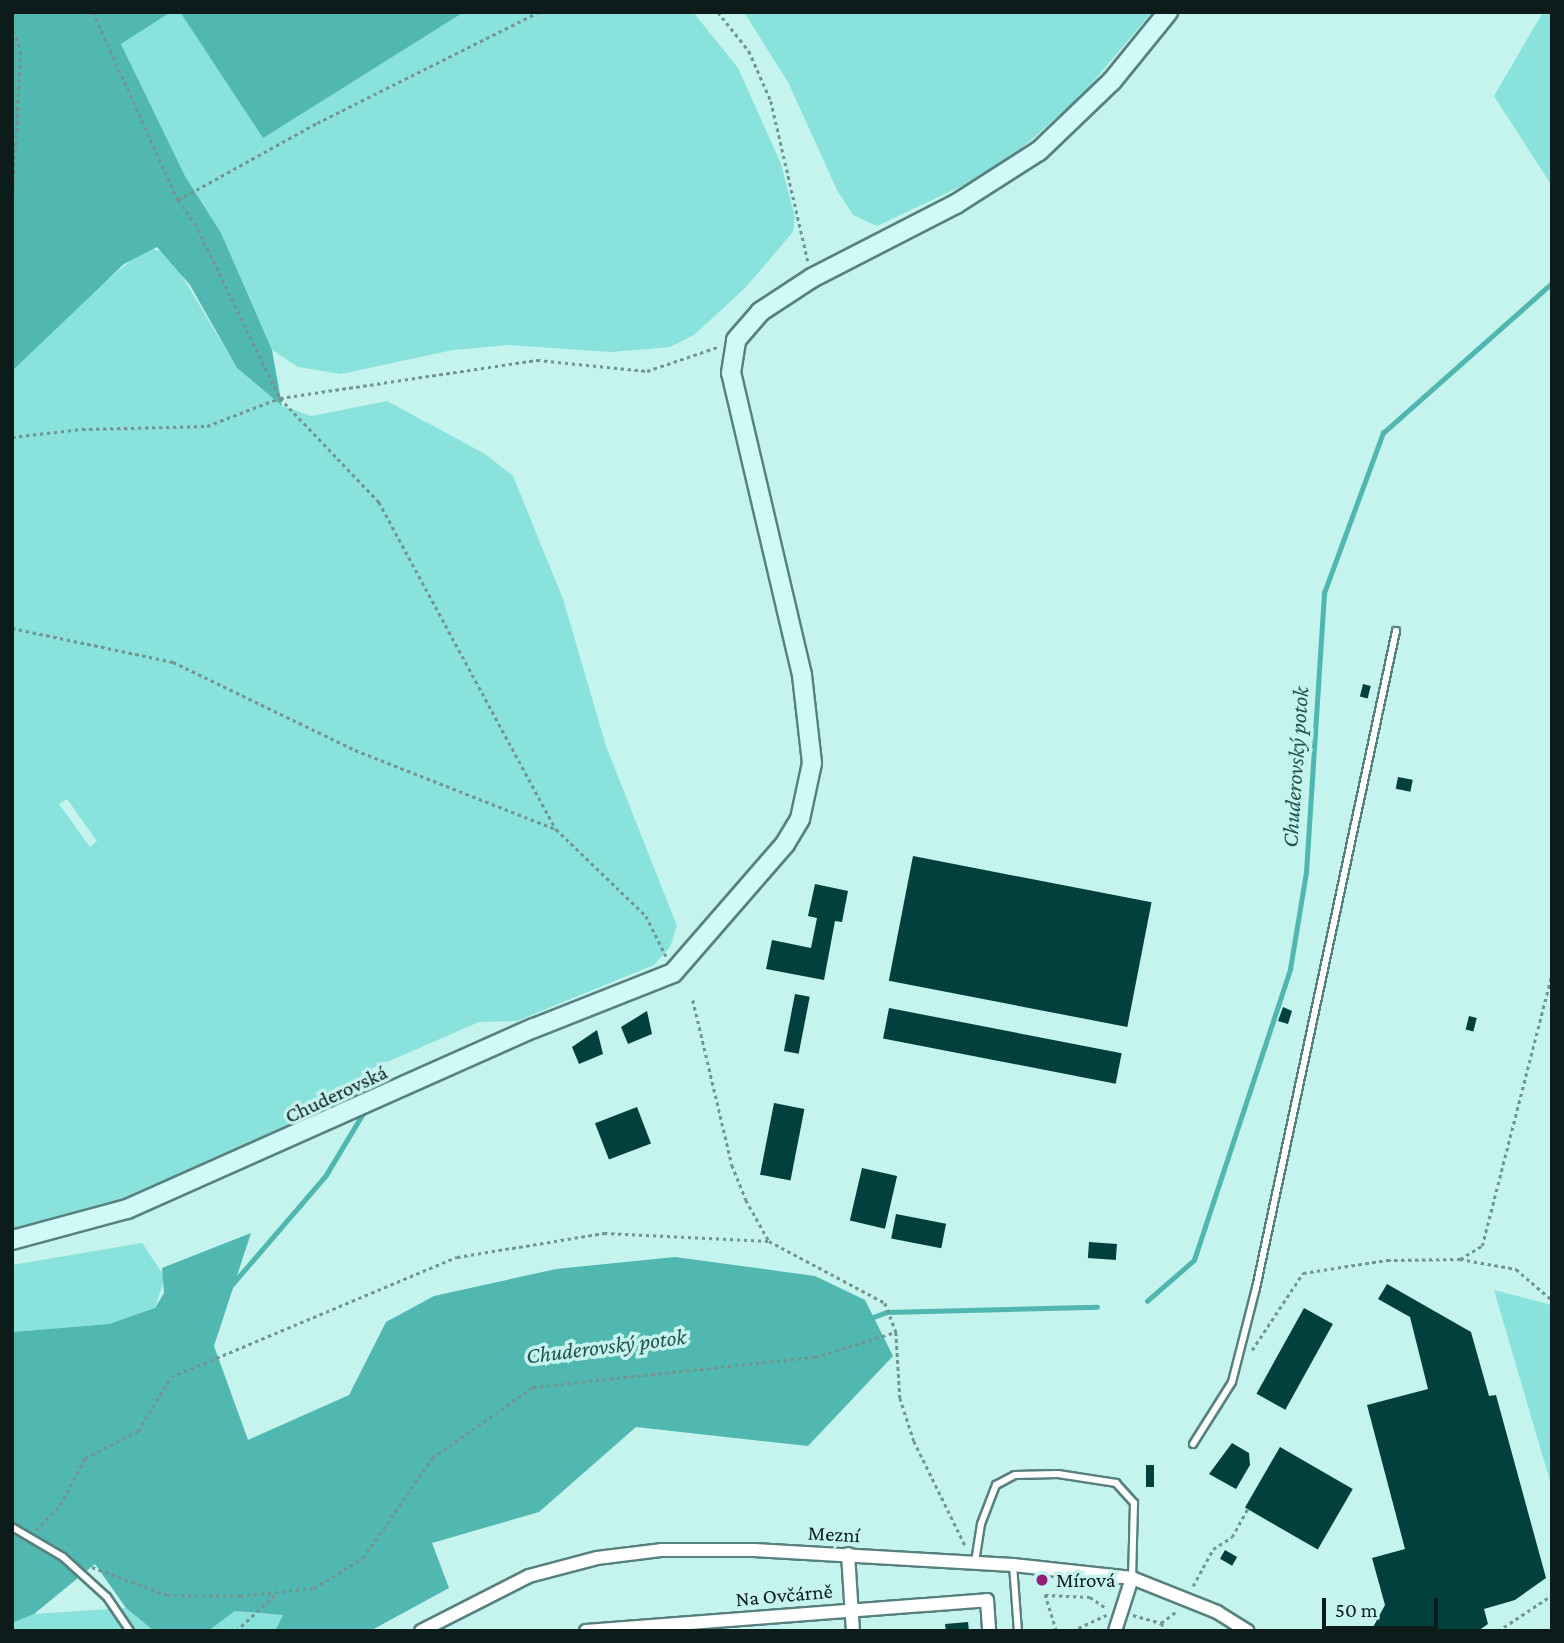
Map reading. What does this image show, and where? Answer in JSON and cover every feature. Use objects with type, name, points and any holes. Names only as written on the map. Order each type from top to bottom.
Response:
[{"type":"street","points":[[673,973],[785,844],[800,819],[812,763],[802,675],[731,373],[736,340],[760,312],[812,278],[956,204],[1039,151],[1112,81],[1168,12]]},
{"type":"street","name":"Chuderovská","points":[[12,1240],[127,1209],[354,1111],[534,1028],[673,973]]},
{"type":"street","name":"Mezní","points":[[421,1631],[529,1576],[597,1558],[661,1550],[848,1554],[1013,1565],[1132,1578],[1217,1612],[1248,1631]]},
{"type":"street","points":[[848,1554],[853,1631]]},
{"type":"street","points":[[1115,1631],[1132,1578]]},
{"type":"street","name":"Na Ovčárně","points":[[586,1631],[718,1626],[852,1609],[987,1600],[989,1631]]},
{"type":"lane","points":[[1193,1444],[1232,1382],[1330,954],[1396,631]]},
{"type":"lane","points":[[974,1562],[981,1524],[996,1485],[1015,1475],[1058,1474],[1116,1483],[1134,1503],[1132,1578]]},
{"type":"lane","points":[[12,1527],[63,1557],[98,1589],[131,1631]]},
{"type":"lane","points":[[1013,1565],[1018,1631]]},
{"type":"path","points":[[93,12],[178,200],[195,223],[280,398],[379,502],[556,829],[646,916],[673,973]]},
{"type":"path","points":[[178,200],[317,123],[539,12]]},
{"type":"path","points":[[718,12],[749,51],[771,101],[812,278]]},
{"type":"path","points":[[12,24],[20,51],[12,214]]},
{"type":"path","points":[[12,438],[82,429],[207,426],[280,398],[537,360],[647,371],[736,340]]},
{"type":"path","points":[[12,628],[173,662],[355,750],[556,829]]},
{"type":"path","points":[[1460,1259],[1482,1246],[1490,1228],[1552,974]]},
{"type":"path","points":[[693,1000],[732,1165],[769,1241]]},
{"type":"path","points":[[28,1538],[60,1505],[85,1458],[138,1431],[171,1377],[457,1257],[604,1233],[769,1241],[885,1303],[896,1332],[900,1398],[914,1441],[974,1562]]},
{"type":"path","points":[[1232,1382],[1303,1273],[1387,1259],[1460,1259],[1516,1269],[1552,1300]]},
{"type":"path","points":[[88,1566],[167,1595],[278,1592],[314,1588],[363,1558],[432,1458],[533,1387],[815,1357],[896,1332]]},
{"type":"path","points":[[1193,1590],[1213,1549],[1232,1537],[1248,1508]]},
{"type":"path","points":[[236,1631],[278,1592]]},
{"type":"path","points":[[1056,1631],[1045,1595],[1090,1597],[1112,1612],[1072,1631]]},
{"type":"path","points":[[1498,1631],[1552,1595]]},
{"type":"path","points":[[1161,1623],[1180,1608]]},
{"type":"path","points":[[1121,1612],[1161,1623],[1167,1631]]},
{"type":"shaded area","points":[[12,12],[171,12],[121,44],[185,176],[221,233],[272,350],[282,406],[237,368],[190,285],[157,247],[124,264],[12,371]]},
{"type":"shaded area","points":[[171,12],[180,12],[263,137],[464,12],[693,12],[738,68],[781,164],[795,217],[793,232],[745,288],[694,335],[670,347],[611,352],[509,345],[453,350],[341,374],[298,367],[272,350],[250,310],[221,233],[185,176],[121,44]]},
{"type":"shaded area","points":[[180,12],[464,12],[263,138]]},
{"type":"shaded area","points":[[744,12],[1152,12],[1082,95],[998,169],[877,226],[853,215],[837,190],[789,84]]},
{"type":"shaded area","points":[[1543,12],[1552,12],[1552,186],[1494,96]]},
{"type":"shaded area","points":[[147,247],[169,254],[237,368],[282,406],[312,416],[387,401],[485,454],[513,476],[563,599],[606,746],[677,926],[670,947],[654,965],[517,1021],[479,1022],[373,1068],[364,1080],[368,1096],[221,1158],[120,1208],[12,1230],[12,371],[75,307]],"holes":[[[67,799],[97,841],[90,847],[59,804]]]},
{"type":"shaded area","points":[[251,1233],[214,1346],[248,1440],[349,1395],[386,1322],[434,1296],[556,1269],[675,1257],[815,1276],[865,1300],[893,1356],[808,1446],[636,1427],[539,1512],[432,1543],[449,1588],[370,1631],[275,1631],[283,1615],[235,1611],[208,1631],[154,1631],[126,1608],[95,1564],[34,1614],[12,1623],[12,1332],[109,1324],[155,1308],[164,1293],[162,1268]]},
{"type":"shaded area","points":[[142,1243],[165,1277],[155,1308],[109,1324],[12,1332],[12,1265]]},
{"type":"shaded area","points":[[1494,1290],[1552,1305],[1552,1488]]},
{"type":"shaded area","points":[[126,1608],[154,1631],[12,1631],[12,1623],[34,1614]]},
{"type":"shaded area","points":[[235,1611],[283,1615],[275,1631],[208,1631]]},
{"type":"building","points":[[1363,684],[1371,686],[1368,699],[1360,697]]},
{"type":"building","points":[[1398,777],[1413,780],[1410,792],[1396,789]]},
{"type":"building","points":[[913,856],[1152,902],[1127,1027],[889,981]]},
{"type":"building","points":[[815,884],[848,891],[842,922],[835,921],[824,980],[766,969],[772,940],[811,948],[817,918],[808,916]]},
{"type":"building","points":[[795,994],[810,997],[799,1054],[784,1051]]},
{"type":"building","points":[[1283,1007],[1292,1011],[1288,1024],[1278,1021]]},
{"type":"building","points":[[889,1008],[1122,1053],[1116,1084],[883,1038]]},
{"type":"building","points":[[647,1011],[652,1034],[628,1044],[621,1027]]},
{"type":"building","points":[[1469,1016],[1477,1018],[1473,1032],[1466,1030]]},
{"type":"building","points":[[597,1030],[603,1054],[579,1064],[572,1047]]},
{"type":"building","points":[[774,1103],[804,1109],[791,1181],[760,1175]]},
{"type":"building","points":[[637,1107],[651,1143],[609,1160],[595,1123]]},
{"type":"building","points":[[862,1168],[897,1176],[885,1229],[850,1221]]},
{"type":"building","points":[[896,1214],[946,1224],[941,1248],[891,1239]]},
{"type":"building","points":[[1089,1242],[1117,1244],[1116,1260],[1088,1258]]},
{"type":"building","points":[[1387,1284],[1471,1332],[1489,1396],[1496,1395],[1546,1578],[1515,1600],[1484,1609],[1488,1624],[1478,1631],[1371,1631],[1385,1605],[1372,1558],[1405,1549],[1367,1405],[1428,1389],[1410,1317],[1378,1299]]},
{"type":"building","points":[[1304,1308],[1333,1324],[1285,1410],[1256,1394]]},
{"type":"building","points":[[1232,1443],[1249,1453],[1250,1465],[1236,1489],[1209,1474]]},
{"type":"building","points":[[1280,1447],[1353,1489],[1318,1550],[1245,1508]]},
{"type":"building","points":[[1146,1465],[1154,1465],[1154,1487],[1146,1487]]},
{"type":"building","points":[[1225,1550],[1237,1557],[1232,1566],[1220,1559]]},
{"type":"building","points":[[968,1622],[969,1631],[946,1631],[945,1624]]},
{"type":"waterway","name":"Chuderovský potok","points":[[1147,1301],[1194,1260],[1290,969],[1306,872],[1324,593],[1383,433],[1552,283]]},
{"type":"waterway","points":[[16,1531],[48,1494],[68,1451],[155,1374],[326,1175],[365,1110]]},
{"type":"waterway","name":"Chuderovský potok","points":[[42,1534],[173,1582],[238,1584],[310,1574],[356,1547],[421,1442],[525,1368],[765,1346],[822,1336],[887,1312],[1097,1307]]},
{"type":"place","name":"Mírová","points":[[1042,1580]]}]
